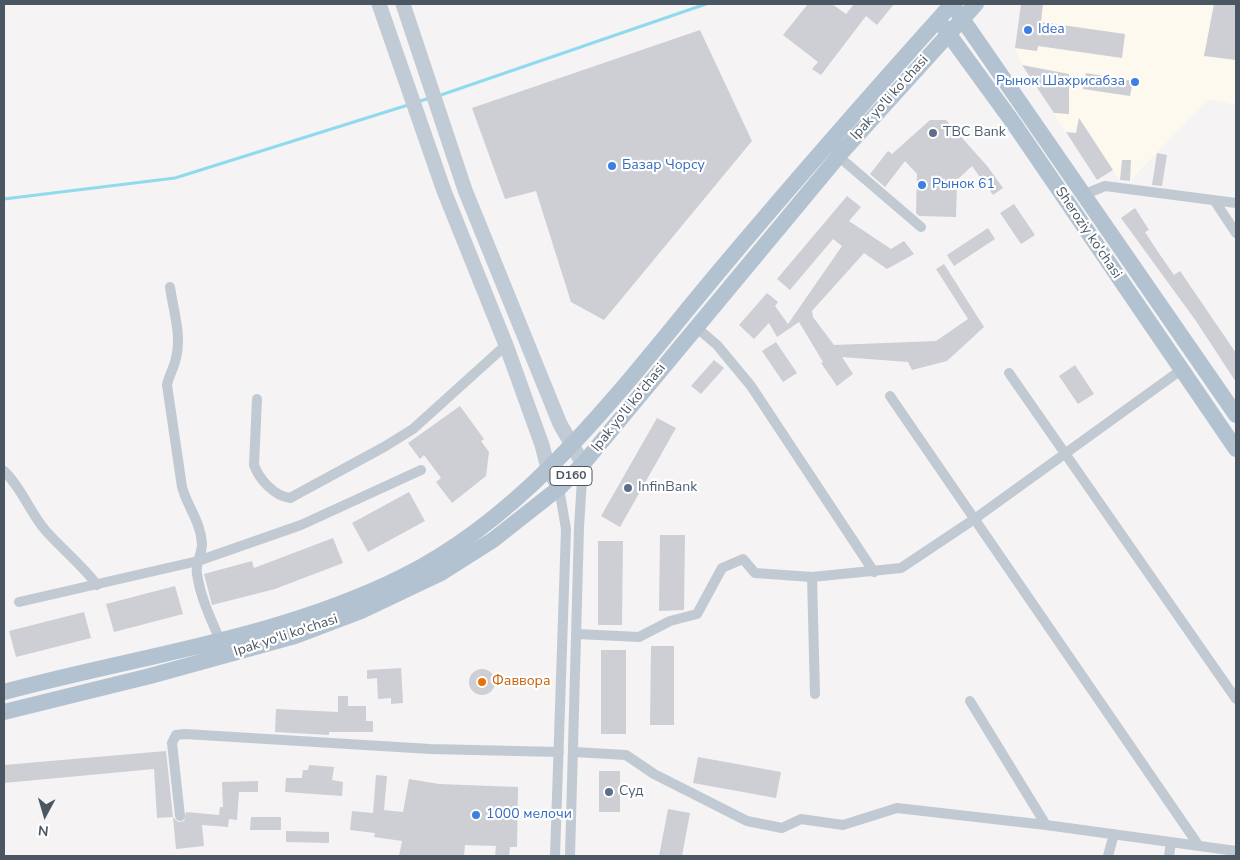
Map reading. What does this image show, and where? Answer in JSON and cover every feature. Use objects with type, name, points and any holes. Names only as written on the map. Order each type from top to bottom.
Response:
[{"type":"main road","points":[[379,4],[416,114],[464,244],[506,345],[548,468],[559,488]]},
{"type":"main road","points":[[403,4],[476,219],[560,424],[583,464]]},
{"type":"main road","name":"Ipak yo'li ko'chasi","points":[[4,692],[259,631],[316,613],[401,578],[459,546],[496,518],[572,444],[802,173],[952,4]]},
{"type":"main road","name":"Sheroziy ko'chasi","points":[[952,4],[1236,415]]},
{"type":"main road","name":"Ipak yo'li ko'chasi","points":[[4,712],[150,676],[295,636],[361,611],[441,574],[493,540],[559,488],[583,464],[838,156],[976,4]]},
{"type":"main road","name":"Sheroziy ko'chasi","points":[[938,20],[1012,121],[1180,370],[1236,449]]},
{"type":"street","points":[[838,156],[921,227]]},
{"type":"street","points":[[1085,194],[1105,186],[1236,203]]},
{"type":"street","points":[[1214,200],[1236,233]]},
{"type":"street","points":[[170,287],[178,343],[176,359],[169,372],[167,385],[182,486],[195,512],[202,544],[196,573],[210,618],[220,640]]},
{"type":"street","points":[[696,328],[717,345],[751,386],[874,572]]},
{"type":"street","points":[[257,399],[257,475],[276,493],[290,498],[384,447],[413,429],[506,345]]},
{"type":"street","points":[[577,634],[639,637],[670,621],[697,614],[722,568],[743,559],[755,574],[812,577],[901,568],[973,520],[1180,370]]},
{"type":"street","points":[[1009,373],[1236,699]]},
{"type":"street","points":[[890,396],[973,520],[1199,846]]},
{"type":"street","points":[[570,856],[583,464]]},
{"type":"street","points":[[19,602],[198,561],[301,525],[421,470]]},
{"type":"street","points":[[4,471],[14,480],[46,530],[84,568],[97,585]]},
{"type":"street","points":[[555,856],[566,529],[559,488]]},
{"type":"street","points":[[812,577],[814,694]]},
{"type":"street","points":[[970,701],[1046,824]]},
{"type":"street","points":[[180,816],[172,743],[176,735],[430,749],[559,752]]},
{"type":"street","points":[[574,752],[626,755],[654,774],[747,821],[782,828],[801,820],[844,825],[897,808],[1046,824],[1236,851]]},
{"type":"street","points":[[1108,856],[1114,834]]},
{"type":"street","points":[[1169,856],[1171,842]]},
{"type":"shaded area","name":"Рынок Шахрисабза","points":[[1043,4],[1236,4],[1236,105],[1208,99],[1130,181],[1120,180],[1113,170],[1097,180],[1022,65],[1015,48],[1037,50]]},
{"type":"building","points":[[808,4],[832,4],[846,14],[854,4],[894,4],[877,25],[866,16],[821,75],[812,69],[818,62],[783,35]]},
{"type":"building","points":[[1021,4],[1043,4],[1041,22],[1125,34],[1122,58],[1038,46],[1037,51],[1015,48]]},
{"type":"building","points":[[1214,4],[1236,4],[1236,60],[1204,56]]},
{"type":"building","name":"Базар Чорсу","points":[[700,30],[752,141],[604,320],[571,302],[536,191],[505,199],[472,108]]},
{"type":"building","points":[[1022,65],[1069,74],[1069,114],[1054,113]]},
{"type":"building","points":[[1086,73],[1133,81],[1130,96],[1083,89]]},
{"type":"building","points":[[1079,118],[1113,170],[1097,180],[1066,132],[1076,133]]},
{"type":"building","points":[[930,120],[946,120],[988,167],[1003,188],[993,195],[972,166],[957,180],[956,217],[919,216],[916,213],[917,174],[905,161],[885,187],[870,174],[888,151],[892,154]]},
{"type":"building","points":[[1157,153],[1167,155],[1162,186],[1152,185]]},
{"type":"building","points":[[1122,160],[1131,160],[1130,181],[1120,180]]},
{"type":"building","points":[[847,196],[861,207],[849,221],[891,249],[904,241],[914,254],[887,269],[864,253],[812,311],[813,317],[834,345],[936,341],[968,319],[936,269],[944,264],[984,327],[947,361],[912,370],[908,362],[842,357],[853,374],[837,386],[821,363],[823,362],[799,322],[777,337],[769,323],[754,339],[739,325],[767,293],[778,302],[775,306],[788,324],[842,246],[833,239],[790,290],[777,279]]},
{"type":"building","points":[[1014,204],[1035,235],[1021,244],[1000,213]]},
{"type":"building","points":[[1135,208],[1149,230],[1145,232],[1174,275],[1180,271],[1236,353],[1236,382],[1196,321],[1121,218]]},
{"type":"building","points":[[988,228],[995,239],[954,266],[947,255]]},
{"type":"building","points":[[776,342],[797,373],[783,382],[762,351]]},
{"type":"building","points":[[714,360],[724,368],[701,394],[691,386]]},
{"type":"building","points":[[1075,365],[1094,394],[1078,404],[1059,376]]},
{"type":"building","points":[[460,406],[484,439],[481,441],[489,452],[486,476],[452,503],[436,482],[441,478],[424,455],[420,459],[408,443]]},
{"type":"building","points":[[657,418],[676,428],[620,527],[601,516]]},
{"type":"building","points":[[409,492],[425,521],[368,552],[352,523]]},
{"type":"building","points":[[660,535],[685,535],[684,610],[659,611]]},
{"type":"building","points":[[333,538],[343,563],[275,589],[212,605],[204,574],[252,561],[254,568]]},
{"type":"building","points":[[598,541],[623,541],[622,625],[598,625]]},
{"type":"building","points":[[175,586],[183,614],[114,632],[106,604]]},
{"type":"building","points":[[84,612],[91,638],[16,657],[9,631]]},
{"type":"building","points":[[651,646],[674,646],[674,725],[650,725]]},
{"type":"building","points":[[601,650],[626,650],[626,734],[601,734]]},
{"type":"building","points":[[401,668],[403,703],[391,704],[391,698],[378,699],[377,678],[367,679],[367,670]]},
{"type":"building","name":"Фаввора","points":[[482,669],[491,673],[495,682],[491,691],[482,695],[473,691],[469,682],[473,673]]},
{"type":"building","points":[[338,696],[348,696],[348,706],[366,706],[366,721],[373,721],[373,732],[329,732],[329,735],[275,732],[276,709],[338,712]]},
{"type":"building","points":[[166,751],[173,817],[157,818],[154,769],[4,783],[4,765]]},
{"type":"building","points":[[698,757],[781,772],[776,798],[693,783]]},
{"type":"building","points":[[309,765],[334,767],[332,780],[343,782],[342,796],[285,792],[286,778],[302,778],[303,770],[308,770]]},
{"type":"building","name":"Суд","points":[[599,771],[620,771],[620,812],[599,812]]},
{"type":"building","points":[[376,775],[387,776],[384,810],[403,812],[409,779],[439,784],[518,787],[517,847],[510,847],[509,856],[495,856],[496,846],[465,845],[464,856],[399,856],[402,841],[374,837],[375,833],[350,830],[352,811],[373,813]]},
{"type":"building","points":[[258,781],[258,792],[239,792],[237,820],[229,819],[228,827],[202,825],[204,846],[176,849],[173,817],[178,822],[184,821],[186,812],[219,815],[220,807],[223,807],[222,782]]},
{"type":"building","points":[[668,809],[690,813],[682,856],[659,856]]},
{"type":"building","points":[[251,817],[281,817],[281,830],[250,830]]},
{"type":"building","points":[[286,831],[329,832],[329,843],[286,842]]},
{"type":"waterway","points":[[438,96],[706,4]]},
{"type":"waterway","points":[[417,102],[430,98]]},
{"type":"waterway","points":[[4,199],[175,178],[408,105]]},
{"type":"place","name":"Idea","points":[[1028,30]]},
{"type":"place","name":"Рынок Шахрисабза","points":[[1135,82]]},
{"type":"place","name":"TBC Bank","points":[[933,133]]},
{"type":"place","name":"Базар Чорсу","points":[[612,166]]},
{"type":"place","name":"Рынок 61","points":[[922,185]]},
{"type":"place","name":"InfinBank","points":[[628,488]]},
{"type":"place","name":"Фаввора","points":[[482,682]]},
{"type":"place","name":"Суд","points":[[609,792]]},
{"type":"place","name":"1000 мелочи","points":[[476,815]]}]
